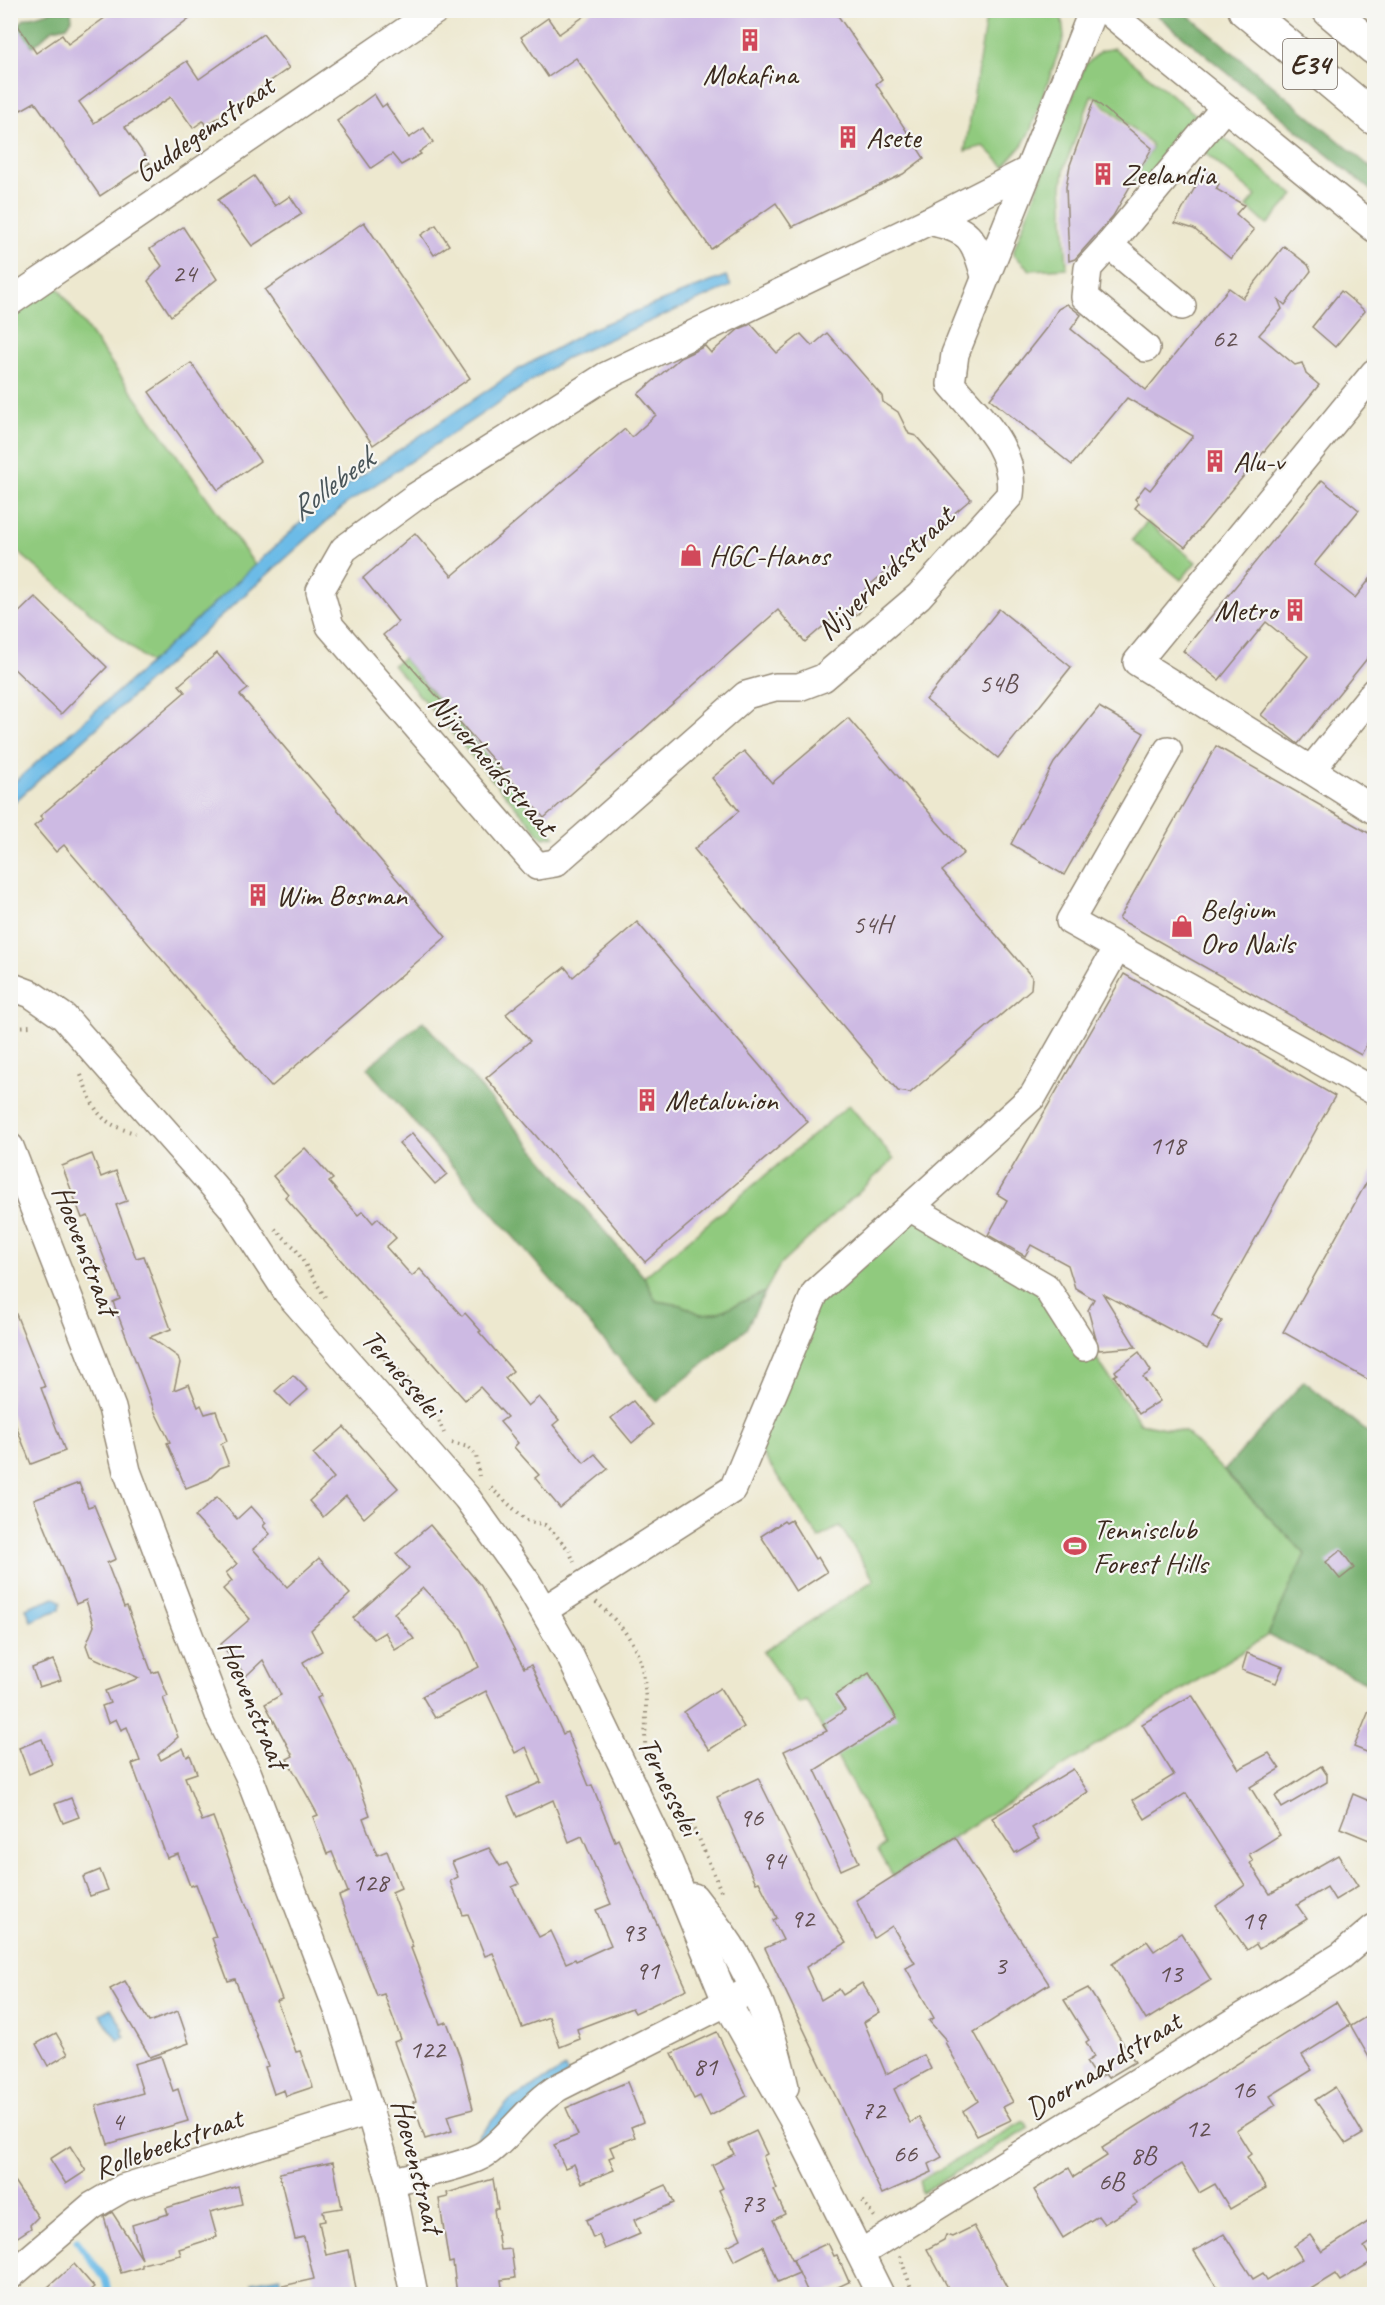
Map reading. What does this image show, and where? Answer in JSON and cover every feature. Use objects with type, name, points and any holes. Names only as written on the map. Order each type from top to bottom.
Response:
[{"type":"highway","name":"E34","points":[[1245,10],[1374,118]]},
{"type":"highway","name":"E34","points":[[1329,10],[1374,48]]},
{"type":"street","name":"Guddegemstraat","points":[[10,302],[436,10]]},
{"type":"street","name":"Nijverheidsstraat","points":[[1027,171],[929,221],[606,376],[415,497],[344,549],[320,591],[330,626],[537,866],[555,863],[746,695],[775,687],[799,687],[823,678],[919,596],[1010,495],[1012,475],[1005,449],[951,384],[954,354],[1093,10]]},
{"type":"street","points":[[1106,10],[1374,228]]},
{"type":"street","points":[[1146,348],[1085,297],[1088,268],[1226,107]]},
{"type":"street","points":[[929,221],[948,225],[969,236],[977,249],[985,276]]},
{"type":"street","points":[[1109,245],[1182,306]]},
{"type":"street","points":[[1374,373],[1137,662],[1374,810]]},
{"type":"street","points":[[1311,770],[1374,693]]},
{"type":"street","points":[[1168,750],[1070,921],[1374,1091]]},
{"type":"street","points":[[544,1610],[732,1489],[815,1293],[1033,1096],[1117,948]]},
{"type":"street","name":"Ternesselei","points":[[10,986],[31,994],[64,1017],[231,1206],[287,1292],[467,1498],[544,1610],[571,1658],[669,1862],[726,2001],[792,2118],[880,2295]]},
{"type":"street","name":"Hoevenstraat","points":[[10,1147],[112,1408],[127,1471],[220,1717],[248,1774],[341,2018],[391,2182],[414,2295]]},
{"type":"street","points":[[911,1208],[1046,1287],[1084,1347]]},
{"type":"street","name":"Ternesselei","points":[[669,1862],[731,1946],[753,1989],[773,2036],[792,2118]]},
{"type":"street","name":"Doornaardstraat","points":[[861,2253],[1372,1936]]},
{"type":"street","points":[[391,2182],[477,2158],[495,2146],[532,2106],[559,2086],[753,1989]]},
{"type":"street","name":"Rollebeekstraat","points":[[10,2276],[92,2206],[123,2188],[370,2111]]},
{"type":"path","points":[[10,1026],[20,1013]]},
{"type":"path","points":[[10,1026],[32,1026]]},
{"type":"path","points":[[448,1442],[468,1448],[476,1455],[479,1480]]},
{"type":"green space","points":[[53,11],[71,11],[72,19],[67,26],[53,29],[34,46],[25,43],[15,31],[24,19]]},
{"type":"green space","points":[[987,11],[1061,11],[1064,37],[1031,129],[1023,144],[1004,166],[984,146],[965,151]]},
{"type":"green space","points":[[1152,11],[1183,11],[1374,170],[1374,193]]},
{"type":"green space","points":[[1114,48],[1196,115],[1178,144],[1142,185],[1138,186],[1132,183],[1152,148],[1151,144],[1092,95],[1065,166],[1062,186],[1067,268],[1030,270],[1014,255],[1014,249],[1085,65],[1101,51]]},
{"type":"green space","points":[[1223,137],[1294,195],[1267,225],[1247,207],[1256,196],[1203,151],[1207,145]]},
{"type":"green space","points":[[56,285],[255,565],[150,663],[11,546],[11,319]]},
{"type":"green space","points":[[1147,522],[1196,562],[1181,580],[1132,540]]},
{"type":"green space","points":[[403,658],[555,836],[543,838],[393,665]]},
{"type":"green space","points":[[423,1021],[644,1277],[656,1301],[681,1305],[700,1314],[717,1313],[765,1292],[746,1329],[657,1402],[367,1068]]},
{"type":"green space","points":[[849,1105],[894,1159],[780,1265],[765,1292],[717,1313],[700,1314],[681,1305],[656,1301],[644,1277]]},
{"type":"green space","name":"Tennisclub Forest Hills","points":[[905,1201],[1048,1286],[1140,1423],[1185,1432],[1305,1554],[1268,1635],[893,1876],[878,1850],[885,1845],[807,1701],[799,1704],[763,1652],[874,1580],[840,1526],[819,1538],[747,1431],[811,1283]]},
{"type":"green space","points":[[1304,1381],[1371,1435],[1374,1430],[1374,1686],[1268,1635],[1305,1554],[1224,1471]]},
{"type":"green space","points":[[1024,2121],[1029,2128],[922,2193],[919,2181]]},
{"type":"water","points":[[726,276],[731,286],[566,358],[346,504],[11,805],[11,785],[150,663],[325,500],[519,369],[591,329]]},
{"type":"water","points":[[55,1597],[61,1602],[60,1609],[31,1621],[26,1608]]},
{"type":"water","points":[[111,2008],[124,2030],[122,2032],[125,2037],[118,2041],[100,2014]]},
{"type":"water","points":[[565,2068],[568,2074],[485,2143],[477,2138],[510,2100]]},
{"type":"water","points":[[280,2277],[283,2291],[255,2294],[252,2282]]},
{"type":"building","points":[[116,10],[200,10],[79,102],[94,123],[187,61],[199,79],[263,34],[289,68],[206,126],[203,121],[193,128],[171,97],[125,127],[150,163],[100,196],[35,102],[21,110],[10,95],[10,13],[36,53],[62,35],[68,44]]},
{"type":"building","points":[[593,10],[834,10],[882,79],[876,84],[924,158],[903,174],[792,227],[776,203],[711,249],[576,58],[548,77],[521,37],[548,18],[559,34]]},
{"type":"building","points":[[374,94],[382,107],[386,104],[409,138],[424,128],[433,142],[419,152],[421,154],[401,165],[392,154],[371,168],[337,121]]},
{"type":"building","name":"Zeelandia","points":[[1094,100],[1152,148],[1113,216],[1075,259],[1069,261],[1066,187],[1070,165]]},
{"type":"building","points":[[1202,175],[1219,184],[1216,189],[1244,205],[1236,214],[1254,230],[1231,259],[1194,229],[1175,223]]},
{"type":"building","points":[[254,176],[275,206],[290,196],[302,214],[252,246],[218,200]]},
{"type":"building","points":[[364,222],[470,378],[373,445],[265,290]]},
{"type":"building","points":[[436,225],[449,245],[434,255],[421,235]]},
{"type":"building","points":[[183,227],[217,279],[171,316],[148,281],[162,266],[150,249]]},
{"type":"building","points":[[1284,246],[1308,265],[1311,271],[1285,305],[1278,299],[1282,309],[1259,335],[1295,365],[1302,363],[1306,374],[1319,385],[1185,547],[1135,508],[1139,503],[1135,499],[1145,486],[1150,490],[1193,436],[1127,398],[1072,465],[990,399],[1047,327],[1058,309],[1067,304],[1081,315],[1071,329],[1146,390],[1229,288],[1243,298]]},
{"type":"building","points":[[1341,291],[1365,311],[1335,347],[1312,327]]},
{"type":"building","name":"HGC-Hanos","points":[[751,324],[777,353],[801,334],[812,346],[827,333],[882,396],[883,402],[898,412],[909,434],[916,436],[971,499],[865,589],[865,605],[858,614],[848,619],[834,617],[805,642],[778,610],[544,818],[383,635],[398,622],[363,578],[415,533],[452,576],[625,429],[632,437],[656,415],[638,394],[680,358],[705,346],[711,353],[739,329]]},
{"type":"building","points":[[191,363],[260,461],[218,490],[149,392]]},
{"type":"building","name":"Metro","points":[[1322,480],[1359,510],[1314,565],[1355,598],[1374,574],[1374,650],[1298,744],[1261,715],[1308,656],[1266,622],[1219,680],[1183,651]]},
{"type":"building","points":[[35,597],[107,667],[61,714],[10,665],[10,621]]},
{"type":"building","points":[[999,609],[1071,667],[998,758],[926,700]]},
{"type":"building","name":"Wim Bosman","points":[[217,653],[248,689],[240,695],[446,937],[271,1087],[64,845],[56,852],[34,826],[43,819],[40,816],[185,692],[179,685]]},
{"type":"building","points":[[1099,707],[1144,733],[1064,875],[1011,844],[1054,763]]},
{"type":"building","points":[[848,718],[964,853],[942,871],[1032,977],[1031,989],[910,1093],[898,1091],[694,849],[739,811],[712,778],[744,751],[772,783]]},
{"type":"building","points":[[1216,746],[1374,836],[1374,1030],[1361,1055],[1119,919]]},
{"type":"building","name":"Metalunion","points":[[637,922],[808,1122],[645,1262],[486,1078],[530,1041],[506,1014],[565,967],[573,977]]},
{"type":"building","points":[[1124,974],[1335,1096],[1212,1316],[1222,1321],[1207,1349],[1103,1294],[1136,1347],[1099,1350],[1088,1310],[1094,1299],[1075,1288],[1068,1265],[1031,1245],[1025,1256],[988,1235],[1007,1200],[997,1194]]},
{"type":"building","points":[[412,1133],[447,1174],[435,1184],[399,1143]]},
{"type":"building","points":[[305,1148],[333,1179],[329,1182],[358,1215],[363,1211],[373,1223],[378,1218],[396,1238],[386,1247],[412,1276],[420,1269],[462,1316],[465,1313],[481,1331],[479,1332],[513,1371],[505,1378],[528,1406],[539,1397],[559,1420],[553,1425],[584,1463],[595,1454],[608,1469],[560,1508],[535,1478],[539,1475],[514,1447],[518,1443],[500,1422],[507,1417],[480,1387],[465,1400],[285,1197],[288,1194],[273,1176]]},
{"type":"building","points":[[92,1154],[101,1177],[116,1171],[127,1201],[116,1205],[136,1258],[144,1256],[171,1329],[150,1337],[178,1357],[180,1363],[174,1390],[189,1384],[198,1407],[201,1405],[205,1414],[216,1411],[227,1441],[221,1444],[229,1465],[220,1468],[209,1479],[186,1488],[167,1443],[170,1442],[155,1412],[113,1302],[120,1299],[88,1216],[82,1218],[62,1166]]},
{"type":"building","points":[[1374,1169],[1374,1383],[1283,1332]]},
{"type":"building","points":[[12,1304],[45,1387],[41,1388],[65,1451],[31,1464],[10,1411]]},
{"type":"building","points":[[1139,1352],[1151,1371],[1143,1377],[1160,1401],[1139,1414],[1114,1376],[1117,1374],[1115,1371]]},
{"type":"building","points":[[293,1375],[308,1390],[290,1406],[275,1391]]},
{"type":"building","points":[[633,1401],[653,1425],[632,1443],[611,1418]]},
{"type":"building","points":[[344,1427],[398,1488],[364,1518],[346,1496],[323,1517],[309,1501],[334,1478],[313,1454]]},
{"type":"building","points":[[79,1483],[88,1507],[94,1505],[116,1559],[107,1563],[124,1607],[127,1606],[152,1673],[158,1671],[168,1696],[163,1698],[178,1737],[158,1755],[161,1760],[183,1748],[187,1757],[190,1755],[197,1773],[185,1777],[202,1821],[213,1817],[282,1999],[277,2001],[296,2052],[300,2051],[313,2087],[286,2096],[284,2090],[274,2094],[265,2067],[268,2066],[235,1979],[228,1981],[212,1938],[216,1937],[196,1884],[190,1886],[178,1854],[167,1858],[132,1764],[140,1761],[127,1727],[121,1730],[116,1719],[108,1723],[102,1706],[110,1703],[105,1691],[139,1678],[90,1656],[86,1645],[94,1626],[86,1600],[76,1604],[34,1500]]},
{"type":"building","points":[[217,1497],[237,1519],[251,1506],[266,1523],[263,1526],[270,1534],[253,1549],[287,1587],[319,1558],[350,1594],[311,1630],[322,1651],[303,1662],[321,1696],[317,1698],[353,1768],[370,1815],[363,1818],[377,1855],[387,1851],[401,1888],[392,1892],[413,1947],[411,1948],[440,2024],[447,2022],[460,2057],[473,2109],[447,2116],[452,2131],[425,2139],[413,2102],[416,2101],[394,2042],[401,2039],[384,1994],[377,1996],[339,1896],[348,1892],[332,1852],[327,1854],[313,1817],[318,1815],[287,1759],[293,1756],[265,1704],[281,1695],[263,1660],[246,1676],[221,1644],[250,1619],[223,1589],[232,1581],[226,1573],[237,1564],[195,1517]]},
{"type":"building","points":[[791,1520],[815,1559],[818,1557],[827,1572],[796,1592],[761,1536],[784,1521],[786,1523]]},
{"type":"building","points":[[430,1525],[481,1586],[524,1668],[531,1665],[563,1734],[567,1732],[589,1786],[592,1785],[615,1841],[618,1839],[687,1989],[635,2013],[632,2008],[577,2029],[580,2039],[560,2047],[549,2017],[522,2027],[493,1953],[485,1956],[468,1914],[463,1915],[450,1881],[458,1877],[452,1862],[489,1848],[500,1866],[507,1863],[519,1884],[512,1887],[539,1937],[551,1931],[566,1963],[575,1959],[576,1961],[611,1945],[596,1910],[611,1904],[582,1836],[569,1842],[553,1800],[517,1817],[508,1797],[541,1782],[526,1747],[515,1753],[486,1691],[435,1718],[422,1696],[479,1667],[462,1630],[423,1588],[394,1613],[414,1639],[395,1650],[385,1632],[374,1639],[353,1618],[409,1568],[396,1554]]},
{"type":"building","points":[[1341,1550],[1354,1568],[1340,1579],[1326,1562]]},
{"type":"building","points":[[1247,1653],[1283,1667],[1276,1683],[1242,1670]]},
{"type":"building","points":[[53,1660],[61,1680],[39,1687],[32,1668]]},
{"type":"building","points":[[869,1673],[897,1718],[815,1770],[859,1862],[841,1870],[784,1751],[827,1731],[823,1725],[845,1710],[835,1695]]},
{"type":"building","points":[[720,1688],[744,1727],[709,1750],[684,1712]]},
{"type":"building","points":[[1192,1695],[1239,1769],[1269,1753],[1280,1769],[1250,1787],[1280,1835],[1249,1854],[1253,1861],[1250,1863],[1270,1894],[1338,1855],[1358,1886],[1335,1900],[1327,1887],[1297,1905],[1307,1919],[1259,1949],[1256,1944],[1247,1950],[1216,1906],[1245,1885],[1186,1793],[1145,1819],[1133,1800],[1174,1775],[1142,1724]]},
{"type":"building","points":[[1374,1699],[1374,1755],[1354,1747]]},
{"type":"building","points":[[42,1739],[52,1764],[29,1774],[19,1748]]},
{"type":"building","points":[[1321,1766],[1327,1775],[1327,1782],[1282,1808],[1275,1796]]},
{"type":"building","points":[[1073,1769],[1088,1792],[1032,1828],[1039,1839],[1015,1853],[992,1818]]},
{"type":"building","points":[[758,1778],[818,1899],[846,1943],[806,1967],[821,2000],[839,1989],[843,1995],[862,1983],[880,2012],[864,2022],[886,2074],[924,2055],[931,2069],[894,2089],[910,2123],[919,2117],[942,2157],[929,2164],[932,2172],[882,2194],[765,1948],[783,1940],[773,1920],[777,1918],[759,1882],[756,1883],[717,1797]]},
{"type":"building","points":[[1353,1794],[1374,1803],[1374,1842],[1340,1828]]},
{"type":"building","points":[[71,1798],[79,1817],[63,1823],[55,1804]]},
{"type":"building","points":[[955,1837],[1049,1984],[974,2032],[1013,2102],[1003,2107],[1011,2120],[977,2136],[963,2111],[978,2101],[945,2042],[947,2041],[929,2021],[934,2018],[906,1968],[915,1963],[892,1926],[874,1938],[856,1900]]},
{"type":"building","points":[[100,1870],[108,1890],[90,1896],[83,1877]]},
{"type":"building","points":[[1181,1933],[1211,1980],[1146,2020],[1112,1964],[1147,1941],[1154,1951]]},
{"type":"building","points":[[125,1981],[149,2022],[178,2011],[189,2043],[150,2057],[110,1989]]},
{"type":"building","points":[[1088,1988],[1135,2062],[1108,2078],[1105,2074],[1097,2079],[1086,2062],[1094,2057],[1086,2042],[1089,2040],[1064,2000]]},
{"type":"building","points":[[1336,2002],[1350,2025],[1302,2055],[1312,2070],[1270,2096],[1276,2105],[1236,2130],[1251,2154],[1247,2157],[1266,2188],[1230,2209],[1215,2184],[1199,2193],[1181,2164],[1132,2195],[1137,2204],[1104,2224],[1098,2216],[1063,2238],[1034,2190],[1069,2168],[1074,2177],[1107,2156],[1102,2148]]},
{"type":"building","points":[[1374,2012],[1374,2066],[1351,2026]]},
{"type":"building","points":[[717,2032],[747,2096],[710,2116],[700,2096],[694,2099],[672,2053]]},
{"type":"building","points":[[56,2033],[68,2054],[48,2066],[36,2044]]},
{"type":"building","points":[[161,2056],[173,2091],[178,2089],[188,2121],[108,2144],[96,2106],[143,2093],[134,2064]]},
{"type":"building","points":[[627,2082],[643,2122],[631,2127],[635,2137],[610,2147],[614,2156],[609,2158],[614,2170],[582,2183],[574,2164],[565,2168],[554,2145],[578,2135],[566,2108]]},
{"type":"building","points":[[1335,2087],[1363,2134],[1346,2144],[1315,2100]]},
{"type":"building","points":[[756,2131],[767,2154],[763,2156],[785,2214],[773,2220],[799,2273],[778,2282],[763,2246],[734,2261],[727,2246],[741,2239],[719,2190],[723,2188],[712,2165],[734,2154],[729,2144]]},
{"type":"building","points":[[70,2146],[86,2171],[66,2184],[50,2159]]},
{"type":"building","points":[[333,2162],[342,2208],[323,2211],[325,2221],[319,2222],[326,2255],[349,2250],[357,2295],[278,2295],[278,2287],[314,2279],[304,2237],[295,2239],[279,2173]]},
{"type":"building","points":[[10,2175],[38,2217],[30,2225],[31,2228],[10,2242]]},
{"type":"building","points":[[493,2179],[498,2209],[494,2209],[500,2250],[511,2249],[515,2278],[501,2280],[503,2295],[457,2295],[453,2262],[449,2263],[439,2199],[448,2197],[447,2193]]},
{"type":"building","points":[[666,2185],[674,2203],[634,2220],[640,2234],[605,2249],[599,2235],[593,2238],[586,2220]]},
{"type":"building","points":[[238,2186],[242,2204],[210,2212],[217,2237],[179,2249],[181,2255],[142,2264],[142,2267],[121,2273],[104,2217],[112,2212],[142,2259],[132,2225],[168,2214],[166,2208]]},
{"type":"building","points":[[1374,2218],[1374,2240],[1364,2247],[1373,2261],[1340,2281],[1335,2274],[1301,2295],[1222,2295],[1194,2251],[1224,2234],[1253,2279],[1263,2273],[1267,2280],[1302,2259],[1294,2246],[1310,2235],[1322,2252]]},
{"type":"building","points":[[974,2226],[1011,2295],[952,2295],[927,2249],[944,2240],[946,2235],[952,2237]]},
{"type":"building","points":[[828,2243],[834,2256],[837,2255],[849,2282],[821,2295],[809,2295],[793,2259]]},
{"type":"building","points":[[74,2264],[94,2287],[84,2295],[39,2295]]},
{"type":"waterway","points":[[77,2241],[105,2279],[109,2294]]},
{"type":"place","name":"Mokafina","points":[[750,40]]},
{"type":"place","name":"Asete","points":[[848,137]]},
{"type":"place","name":"Zeelandia","points":[[1103,174]]},
{"type":"place","name":"Alu-v","points":[[1215,461]]},
{"type":"place","name":"HGC-Hanos","points":[[691,555]]},
{"type":"place","name":"Metro","points":[[1295,610]]},
{"type":"place","name":"Wim Bosman","points":[[258,895]]},
{"type":"place","name":"Belgium Oro Nails","points":[[1182,926]]},
{"type":"place","name":"Metalunion","points":[[647,1100]]},
{"type":"place","name":"Tennisclub Forest Hills","points":[[1075,1546]]},
{"type":"water label","name":"Rollebeek","points":[[331,484]]}]
